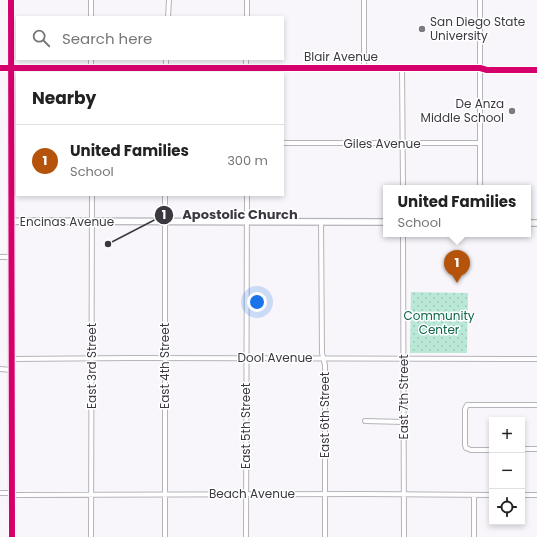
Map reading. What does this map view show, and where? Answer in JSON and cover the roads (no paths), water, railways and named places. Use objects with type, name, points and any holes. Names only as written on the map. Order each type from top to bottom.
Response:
[{"type":"street","points":[[11,0],[14,143],[12,222],[12,537]]},
{"type":"street","points":[[91,0],[91,16]]},
{"type":"street","points":[[168,16],[169,0]]},
{"type":"street","points":[[247,0],[247,16]]},
{"type":"street","points":[[364,0],[364,69]]},
{"type":"street","points":[[480,0],[480,185]]},
{"type":"street","points":[[91,60],[91,72]]},
{"type":"street","points":[[166,60],[166,72]]},
{"type":"street","points":[[246,60],[246,72]]},
{"type":"street","name":"Blair Avenue","points":[[0,68],[480,68],[487,70],[537,70]]},
{"type":"street","points":[[402,69],[403,185]]},
{"type":"street","name":"Giles Avenue","points":[[284,143],[480,143]]},
{"type":"street","name":"East 3rd Street","points":[[91,537],[92,196]]},
{"type":"street","name":"East 4th Street","points":[[165,196],[165,537]]},
{"type":"street","name":"East 5th Street","points":[[246,196],[246,537]]},
{"type":"street","name":"Encinas Avenue","points":[[12,222],[383,222]]},
{"type":"street","name":"East 6th Street","points":[[321,222],[322,353],[325,365],[325,537]]},
{"type":"street","name":"East 7th Street","points":[[403,237],[404,537]]},
{"type":"street","points":[[0,257],[12,257]]},
{"type":"street","name":"Dool Avenue","points":[[12,359],[537,359]]},
{"type":"street","points":[[0,370],[12,370]]},
{"type":"street","points":[[489,450],[471,450],[466,448],[465,409],[467,405],[537,404]]},
{"type":"street","points":[[365,421],[404,422]]},
{"type":"street","points":[[525,449],[537,449]]},
{"type":"street","name":"Beach Avenue","points":[[0,493],[489,495]]},
{"type":"street","points":[[474,495],[474,537]]},
{"type":"street","points":[[525,495],[537,495]]},
{"type":"place","name":"San Diego State University","points":[[422,29]]},
{"type":"place","name":"De Anza Middle School","points":[[512,111]]},
{"type":"place","name":"Apostolic Church","points":[[108,244]]},
{"type":"place","name":"United Families","points":[[457,283]]},
{"type":"park label","name":"Community Center","points":[[439,323]]}]
